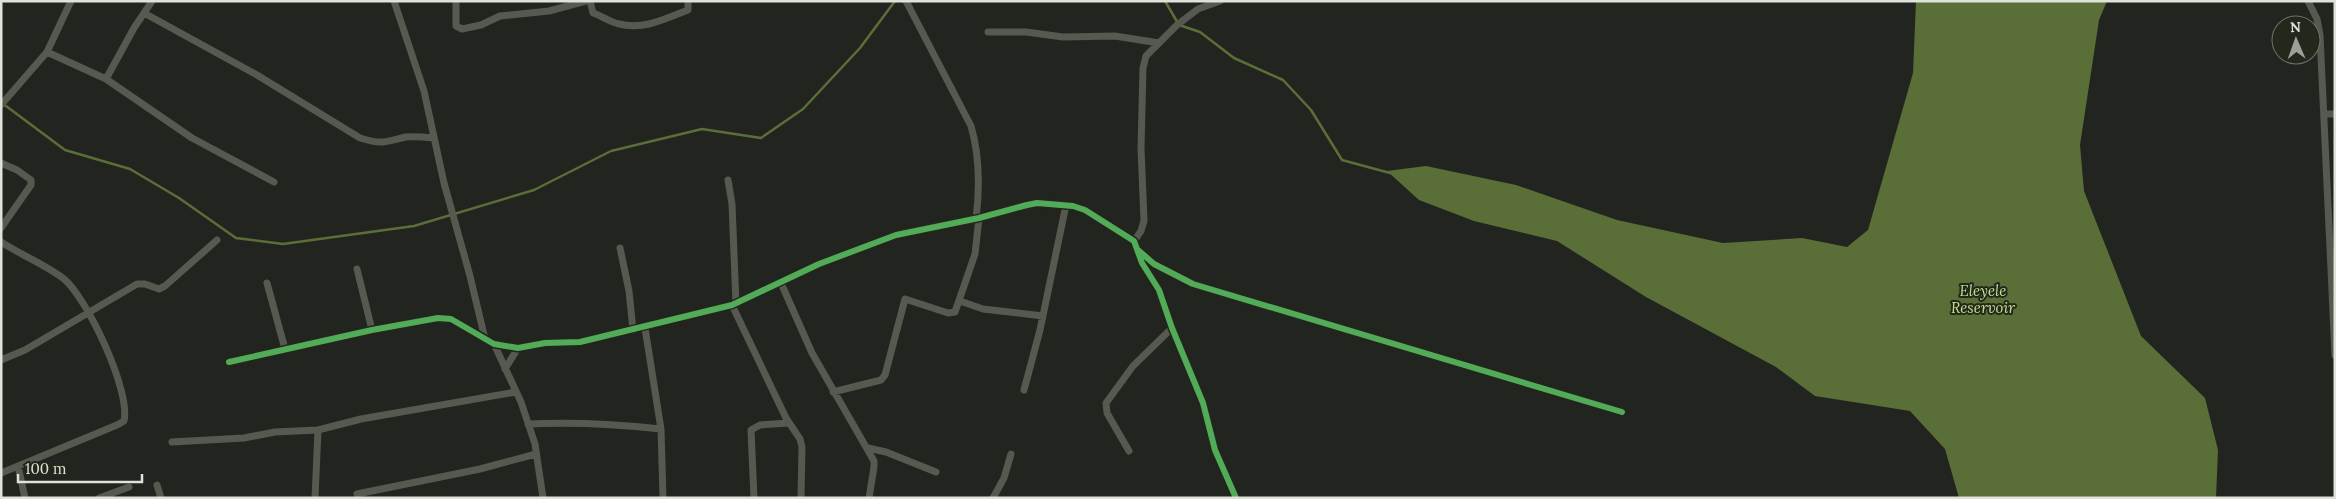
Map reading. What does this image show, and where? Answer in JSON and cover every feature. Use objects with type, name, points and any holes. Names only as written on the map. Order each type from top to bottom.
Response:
[{"type":"street","points":[[4,101],[48,52],[71,1]]},
{"type":"street","points":[[106,79],[152,1]]},
{"type":"street","points":[[394,1],[424,91],[484,339]]},
{"type":"street","points":[[456,1],[456,26],[462,29],[482,25],[500,16],[549,11],[586,1]]},
{"type":"street","points":[[590,1],[593,13],[606,17],[618,24],[648,26],[688,10],[688,1]]},
{"type":"street","points":[[833,392],[881,380],[885,375],[906,299],[952,314],[956,312],[974,254],[980,170],[977,146],[971,126],[906,1]]},
{"type":"street","points":[[1220,1],[1208,3],[1198,9],[1180,23],[1146,56],[1143,68],[1141,148],[1144,221],[1135,245],[1142,263],[1159,290],[1172,328],[1203,403],[1218,458],[1236,498]]},
{"type":"street","points":[[2308,1],[2319,27],[2329,222],[2328,241],[2333,266],[2335,355]]},
{"type":"street","points":[[144,13],[257,75],[360,138],[391,143],[408,137],[434,138]]},
{"type":"street","points":[[988,32],[1026,32],[1063,37],[1115,36],[1158,43]]},
{"type":"street","points":[[48,52],[106,79],[192,138],[274,182]]},
{"type":"street","points":[[2324,114],[2335,114]]},
{"type":"street","points":[[1,163],[17,170],[31,180],[31,185],[1,228]]},
{"type":"street","points":[[728,180],[732,204],[734,304],[789,423],[800,439],[802,447],[801,498]]},
{"type":"street","points":[[229,362],[372,330],[438,318],[451,319],[494,344],[518,348],[545,343],[580,342],[646,328],[734,304],[819,264],[896,235],[978,218],[1027,205],[1066,205],[1085,210],[1135,245],[1154,264],[1193,284],[1622,412]]},
{"type":"street","points":[[1024,390],[1043,316],[1066,205]]},
{"type":"street","points":[[1,360],[25,350],[137,284],[145,284],[159,289],[217,240]]},
{"type":"street","points":[[1,242],[63,278],[80,297],[120,381],[126,411],[124,420],[1,473]]},
{"type":"street","points":[[620,248],[629,291],[633,330]]},
{"type":"street","points":[[357,269],[372,330]]},
{"type":"street","points":[[781,282],[812,353],[833,392],[868,448],[874,467],[869,498]]},
{"type":"street","points":[[267,283],[285,349]]},
{"type":"street","points":[[960,301],[983,309],[1043,316]]},
{"type":"street","points":[[646,328],[661,429],[663,498]]},
{"type":"street","points":[[1128,451],[1107,412],[1106,403],[1134,366],[1172,328]]},
{"type":"street","points":[[494,344],[528,424],[536,454],[543,498]]},
{"type":"street","points":[[506,369],[518,348]]},
{"type":"street","points":[[172,442],[244,438],[275,432],[318,430],[361,419],[516,392]]},
{"type":"street","points":[[528,424],[572,422],[617,424],[661,429]]},
{"type":"street","points":[[754,498],[751,430],[760,425],[789,423]]},
{"type":"street","points":[[315,498],[318,430]]},
{"type":"street","points":[[868,448],[886,452],[936,472]]},
{"type":"street","points":[[357,494],[480,469],[536,454]]},
{"type":"street","points":[[993,498],[1004,478],[1011,454]]},
{"type":"street","points":[[18,466],[25,498]]},
{"type":"street","points":[[157,485],[161,498]]},
{"type":"street","points":[[99,498],[129,487]]},
{"type":"water","name":"Eleyele Reservoir","points":[[1916,1],[2107,1],[2099,20],[2080,145],[2084,191],[2141,336],[2205,398],[2218,450],[2216,498],[1959,498],[1945,449],[1910,411],[1815,396],[1776,367],[1646,297],[1557,241],[1474,221],[1419,200],[1387,171],[1426,166],[1516,185],[1617,220],[1723,243],[1802,238],[1847,247],[1868,230],[1913,73]]},
{"type":"waterway","points":[[2,103],[65,150],[130,169],[179,198],[236,238],[283,244],[414,226],[534,190],[611,151],[702,129],[761,138],[803,109],[860,48],[895,1]]},
{"type":"waterway","points":[[1165,1],[1179,25],[1200,32],[1234,58],[1283,80],[1311,110],[1342,160],[1390,173]]},
{"type":"cycle path","points":[[229,362],[372,330],[438,318],[451,319],[494,344],[518,348],[545,343],[580,342],[732,305],[819,264],[896,235],[979,218],[1037,203],[1073,206],[1085,210],[1134,241],[1142,263],[1159,290],[1172,328],[1203,403],[1215,450],[1236,498]]},
{"type":"cycle path","points":[[1138,250],[1154,264],[1193,284],[1622,412]]}]
